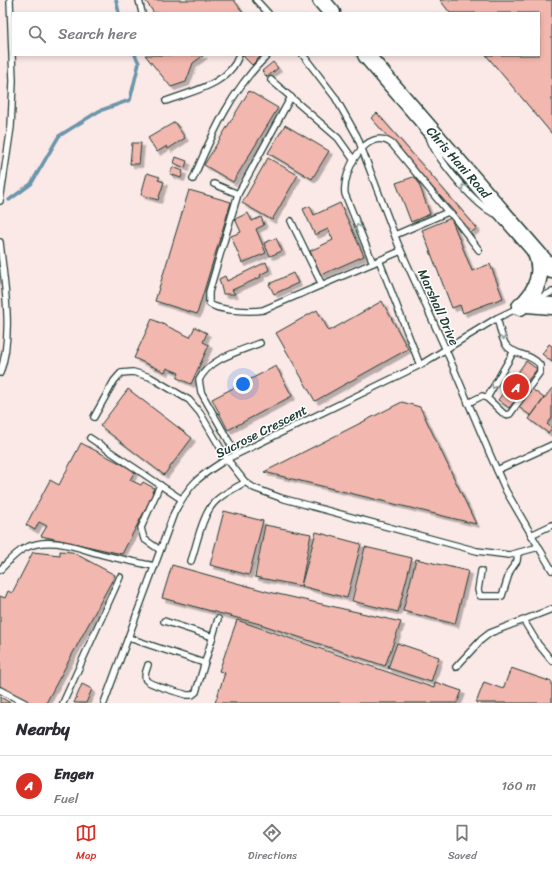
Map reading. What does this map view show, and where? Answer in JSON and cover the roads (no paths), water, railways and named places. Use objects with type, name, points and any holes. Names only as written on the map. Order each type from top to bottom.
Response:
[{"type":"main road","points":[[321,0],[331,12]]},
{"type":"main road","name":"Chris Hani Road","points":[[367,56],[552,270]]},
{"type":"main road","points":[[532,246],[552,256]]},
{"type":"main road","points":[[524,305],[535,291],[539,276],[538,260],[532,246]]},
{"type":"main road","points":[[524,305],[552,306]]},
{"type":"lane","points":[[10,0],[12,53]]},
{"type":"lane","points":[[139,0],[142,12]]},
{"type":"lane","points":[[256,0],[267,12]]},
{"type":"lane","points":[[0,201],[11,127],[13,80],[12,56]]},
{"type":"lane","points":[[166,101],[212,84],[234,67],[239,56]]},
{"type":"lane","points":[[193,179],[214,132],[236,95],[246,79],[267,56]]},
{"type":"lane","name":"Marshall Drive","points":[[304,56],[335,97],[362,148],[395,235],[497,470],[552,570]]},
{"type":"lane","points":[[271,80],[338,138],[353,159]]},
{"type":"lane","points":[[291,97],[238,194],[209,292],[209,303],[212,306],[255,311],[322,285],[402,251]]},
{"type":"lane","points":[[373,263],[345,194],[344,186],[345,178],[353,159],[362,148],[377,140],[386,140],[392,144],[448,212],[454,216],[479,250]]},
{"type":"lane","points":[[214,184],[238,194]]},
{"type":"lane","points":[[395,235],[448,212]]},
{"type":"lane","points":[[291,220],[322,285]]},
{"type":"lane","points":[[0,242],[4,283],[6,352],[0,373]]},
{"type":"lane","points":[[379,260],[420,365]]},
{"type":"lane","name":"Sucrose Crescent","points":[[104,703],[174,514],[181,499],[200,476],[236,454],[420,365],[497,318],[552,292]]},
{"type":"lane","points":[[468,403],[477,397],[482,396],[487,398],[500,412],[505,415],[510,414],[540,372],[540,365],[532,357],[514,351],[506,346],[497,318]]},
{"type":"lane","points":[[236,454],[201,392],[199,380],[208,367],[222,358],[260,343]]},
{"type":"lane","points":[[487,398],[514,351]]},
{"type":"lane","points":[[94,417],[114,381],[121,374],[133,372],[150,377],[190,400],[200,413],[227,459],[245,482],[254,488],[281,498],[469,549],[496,554],[518,553],[539,547]]},
{"type":"lane","points":[[90,438],[181,499]]},
{"type":"lane","points":[[497,470],[552,445]]},
{"type":"lane","points":[[191,561],[205,517],[210,507],[219,499],[245,482]]},
{"type":"lane","points":[[160,485],[141,528],[144,539],[160,550]]},
{"type":"lane","points":[[532,535],[552,525]]},
{"type":"lane","points":[[0,570],[26,547],[50,544],[74,545],[102,554],[155,566]]},
{"type":"lane","points":[[481,571],[478,590],[480,596],[502,596],[510,571],[517,561],[518,553]]},
{"type":"lane","points":[[63,703],[120,577]]},
{"type":"lane","points":[[456,668],[480,640],[490,633],[552,609]]},
{"type":"lane","points":[[148,665],[145,676],[146,680],[187,695],[192,695],[196,692],[218,619]]},
{"type":"lane","points":[[164,621],[213,637]]},
{"type":"lane","points":[[524,621],[538,644],[552,661]]},
{"type":"lane","points":[[129,638],[204,663]]},
{"type":"lane","points":[[0,690],[25,703]]},
{"type":"waterway","points":[[116,0],[119,12]]},
{"type":"waterway","points":[[9,200],[31,184],[59,136],[99,111],[130,100],[139,63],[136,56]]},
{"type":"place","name":"Engen","points":[[516,387]]}]
